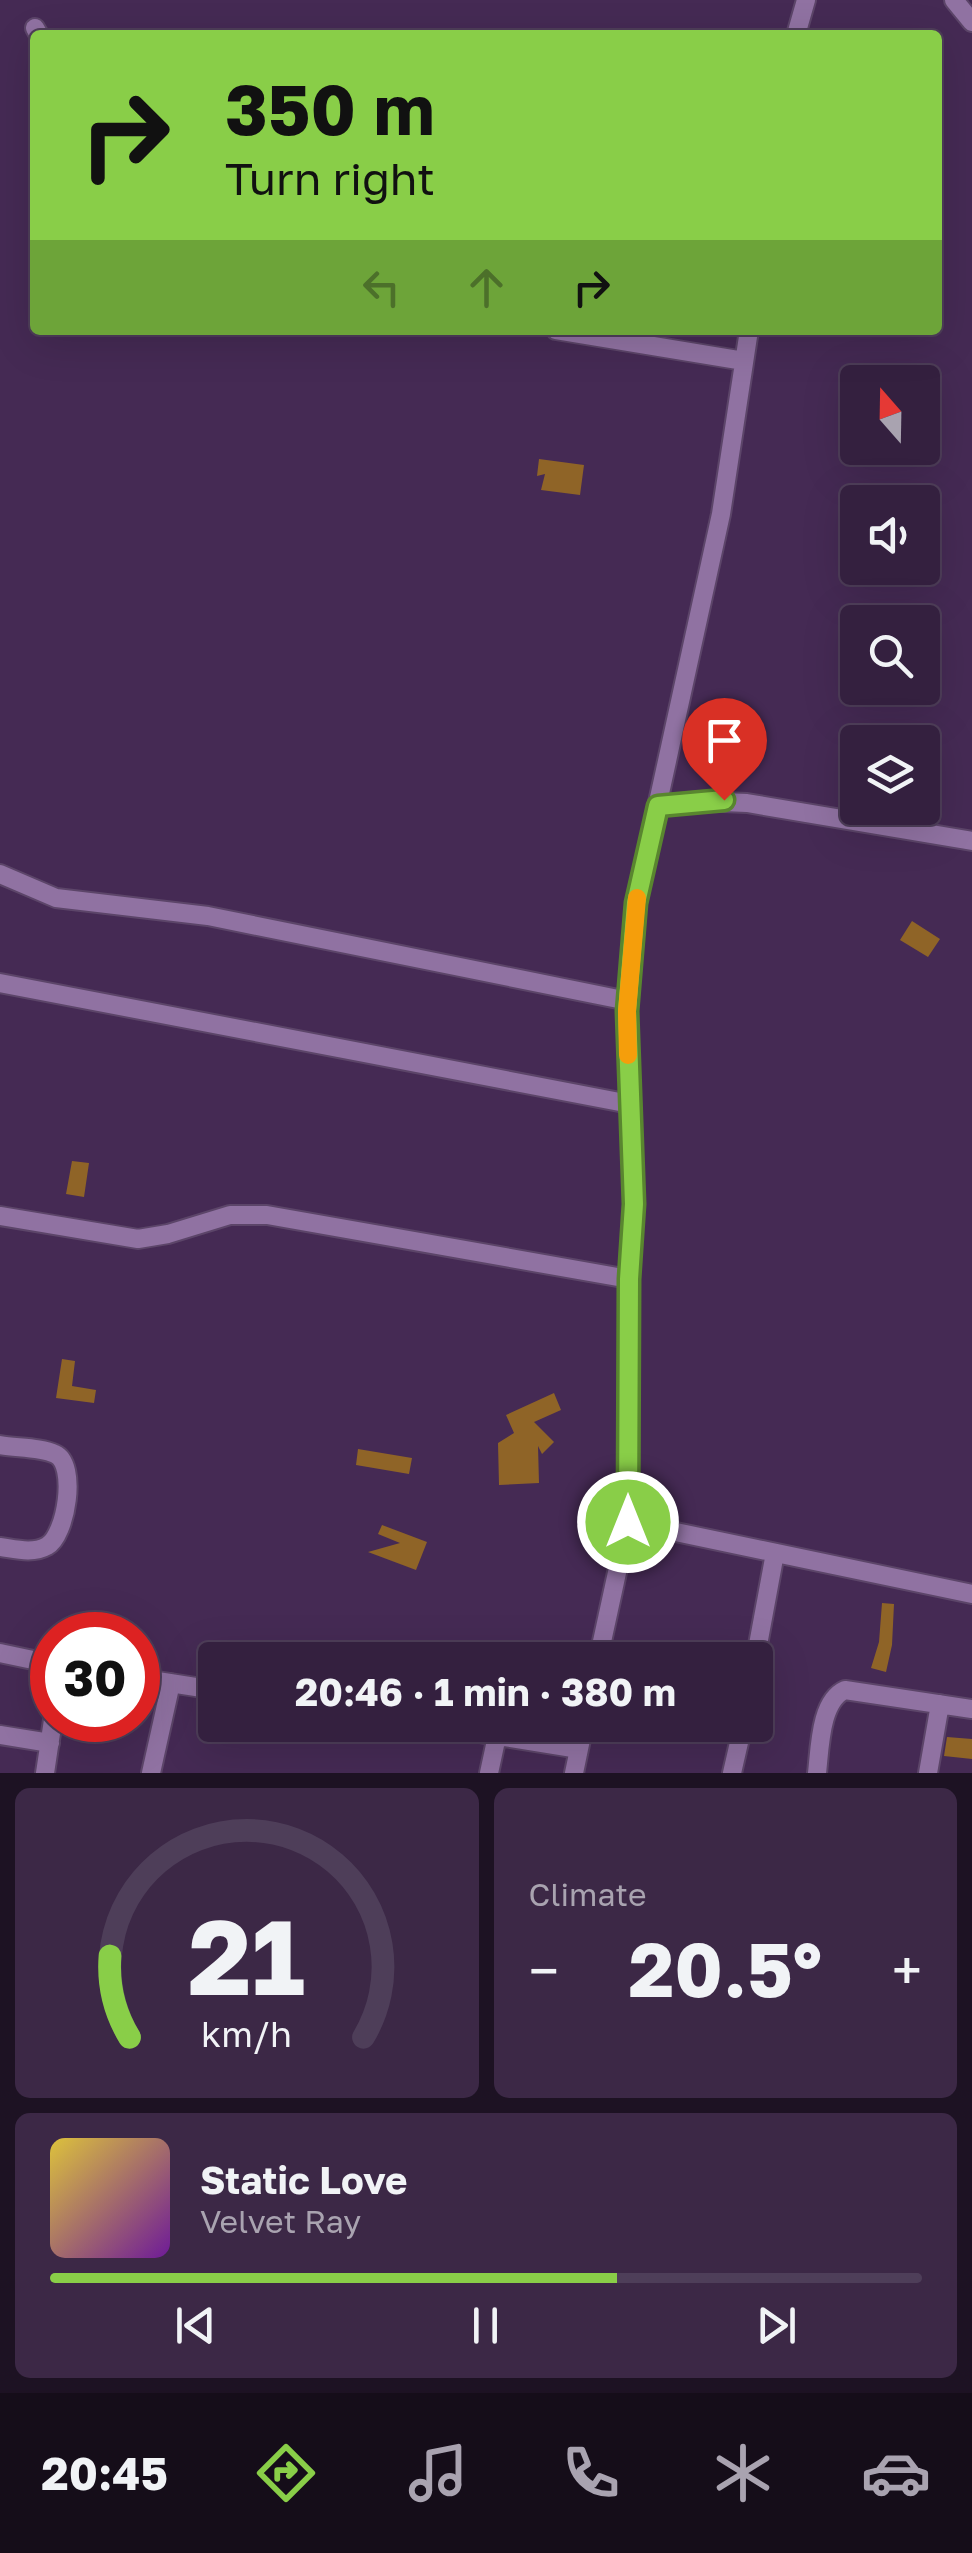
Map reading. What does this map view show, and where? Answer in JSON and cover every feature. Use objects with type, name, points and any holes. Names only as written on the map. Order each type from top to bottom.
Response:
[{"type":"street","points":[[797,30],[806,0]]},
{"type":"street","points":[[954,0],[972,22]]},
{"type":"street","points":[[586,335],[744,361]]},
{"type":"street","points":[[602,1642],[628,1522],[629,1279],[634,1204],[628,1001],[636,903],[722,514],[748,335]]},
{"type":"street","points":[[658,806],[724,800],[972,841]]},
{"type":"street","points":[[0,874],[56,898],[208,916],[628,1001]]},
{"type":"street","points":[[0,983],[630,1104]]},
{"type":"street","points":[[0,1216],[138,1239],[230,1215],[267,1216],[629,1279]]},
{"type":"street","points":[[0,1446],[55,1453],[65,1462],[69,1474],[60,1531],[50,1545],[33,1551],[0,1547]]},
{"type":"street","points":[[628,1522],[972,1594]]},
{"type":"street","points":[[759,1642],[775,1553]]},
{"type":"street","points":[[0,1653],[30,1659]]},
{"type":"street","points":[[160,1681],[198,1687]]},
{"type":"street","points":[[151,1773],[171,1683]]},
{"type":"street","points":[[817,1773],[829,1704],[845,1690],[972,1709]]},
{"type":"street","points":[[928,1773],[940,1704]]},
{"type":"street","points":[[0,1735],[50,1743],[46,1773]]},
{"type":"street","points":[[489,1773],[495,1742]]},
{"type":"street","points":[[534,1742],[578,1749]]},
{"type":"street","points":[[574,1773],[580,1742]]},
{"type":"street","points":[[732,1773],[739,1742]]},
{"type":"building","points":[[539,459],[584,465],[580,495],[541,490],[545,474],[537,476]]},
{"type":"building","points":[[912,921],[940,939],[928,957],[900,940]]},
{"type":"building","points":[[72,1161],[89,1163],[84,1197],[66,1194]]},
{"type":"building","points":[[62,1359],[75,1361],[72,1386],[96,1390],[94,1403],[56,1398]]},
{"type":"building","points":[[554,1393],[561,1410],[534,1422],[554,1442],[542,1454],[538,1446],[539,1483],[499,1485],[498,1443],[514,1433],[506,1415]]},
{"type":"building","points":[[358,1449],[412,1458],[409,1474],[356,1465]]},
{"type":"building","points":[[382,1525],[427,1542],[416,1570],[368,1552],[400,1543],[378,1534]]},
{"type":"building","points":[[882,1603],[894,1604],[886,1672],[871,1668],[879,1642]]},
{"type":"building","points":[[947,1737],[972,1739],[972,1759],[944,1756]]},
{"type":"slow traffic","points":[[628,1055],[627,1011],[637,898]]},
{"type":"route","points":[[628,1522],[629,1279],[634,1204],[627,1011],[636,903],[658,806],[724,800]]}]
